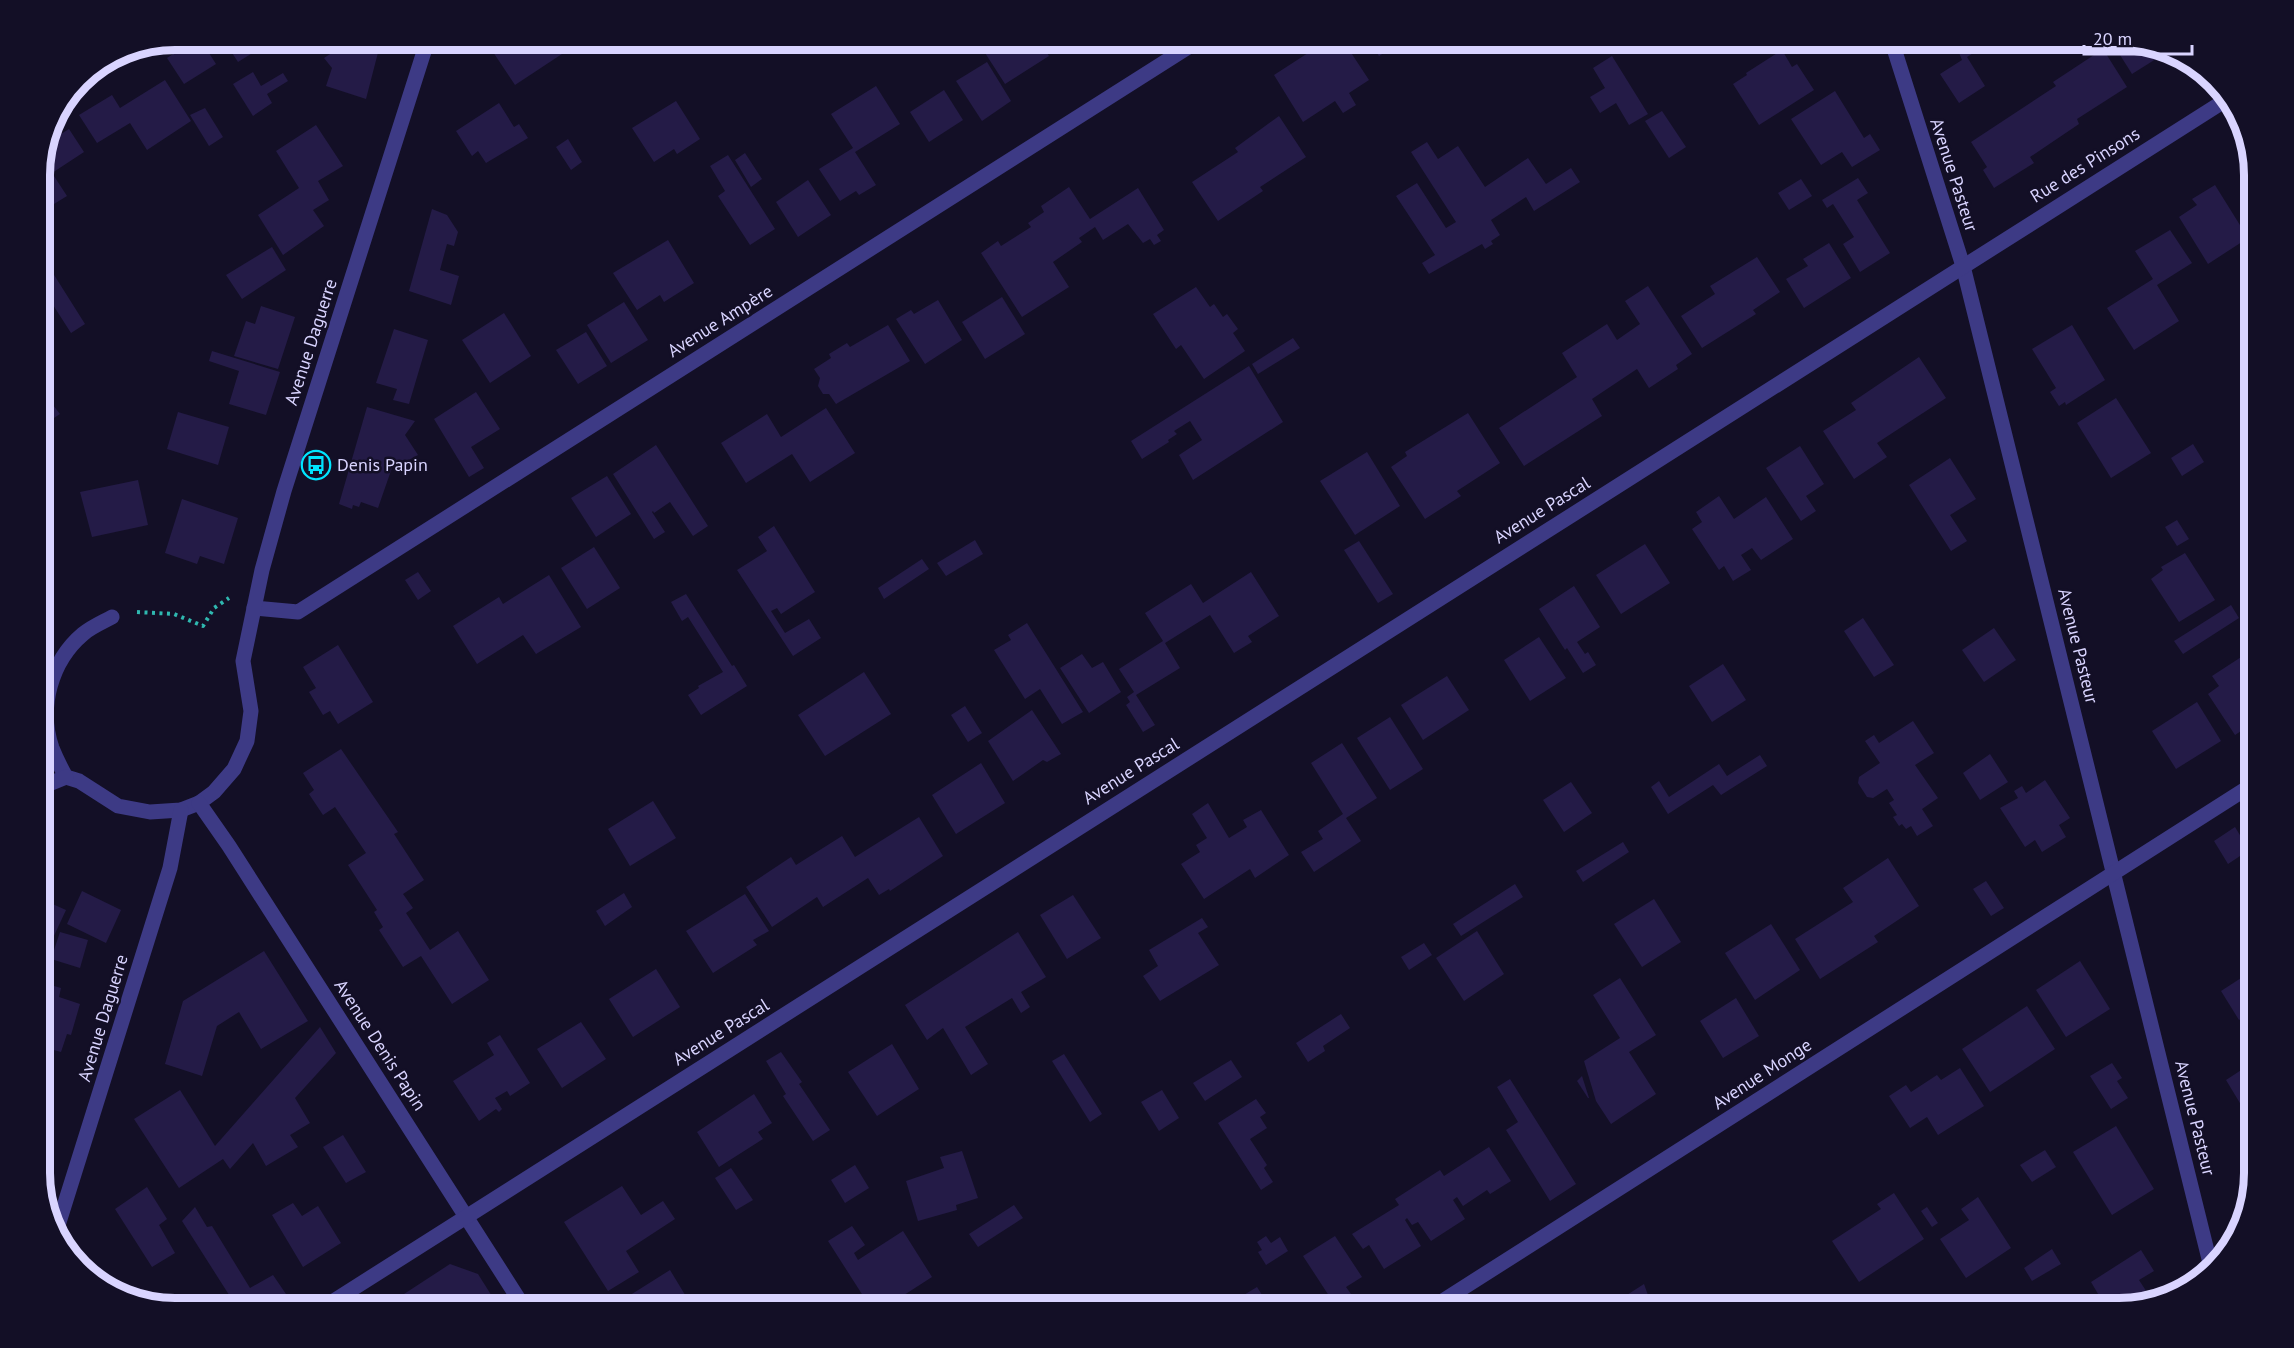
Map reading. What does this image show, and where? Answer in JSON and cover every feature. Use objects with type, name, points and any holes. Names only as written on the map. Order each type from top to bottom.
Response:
[{"type":"street","name":"Avenue Daguerre","points":[[199,803],[214,792],[234,770],[247,741],[251,711],[243,661],[262,570],[284,491],[424,50]]},
{"type":"street","name":"Avenue Ampère","points":[[254,608],[298,612],[1184,50]]},
{"type":"street","name":"Avenue Pasteur","points":[[1894,50],[1962,266],[2115,872],[2209,1260]]},
{"type":"street","name":"Rue des Pinsons","points":[[1962,266],[2222,103]]},
{"type":"street","name":"Avenue Pascal","points":[[338,1298],[1962,266]]},
{"type":"street","points":[[50,685],[63,656],[84,633],[112,617]]},
{"type":"street","points":[[50,737],[52,747],[66,777]]},
{"type":"street","points":[[50,784],[66,777],[79,781],[118,806],[150,812],[181,810],[199,803]]},
{"type":"street","name":"Avenue Monge","points":[[1447,1298],[2244,790]]},
{"type":"street","name":"Avenue Denis Papin","points":[[199,803],[242,866],[518,1298]]},
{"type":"street","name":"Avenue Daguerre","points":[[59,1222],[170,868],[181,810]]},
{"type":"path","points":[[112,617],[142,611],[174,614],[203,626],[214,608],[229,598]]},
{"type":"building","points":[[179,50],[207,50],[216,64],[184,84],[167,58]]},
{"type":"building","points":[[230,50],[257,50],[238,62]]},
{"type":"building","points":[[336,50],[379,50],[366,99],[326,86],[332,68],[324,58]]},
{"type":"building","points":[[496,50],[564,50],[565,52],[515,85],[493,52]]},
{"type":"building","points":[[983,50],[1045,50],[1049,56],[1005,84]]},
{"type":"building","points":[[1306,50],[1349,50],[1369,80],[1349,93],[1356,105],[1343,113],[1335,101],[1303,122],[1274,75],[1308,53]]},
{"type":"building","points":[[1375,50],[1389,50],[1379,56]]},
{"type":"building","points":[[1782,50],[1792,67],[1797,64],[1814,90],[1759,125],[1733,84]]},
{"type":"building","points":[[1958,50],[1978,50],[1967,57],[1985,86],[1959,103],[1940,74],[1962,60]]},
{"type":"building","points":[[2104,50],[2127,87],[2077,119],[2079,124],[2030,157],[2034,163],[1994,188],[1983,170],[1987,167],[1971,142],[2056,86],[2053,82]]},
{"type":"building","points":[[2117,50],[2136,51],[2160,57],[2132,74]]},
{"type":"building","points":[[1612,56],[1648,114],[1629,125],[1616,103],[1600,113],[1590,97],[1605,88],[1593,68]]},
{"type":"building","points":[[987,62],[1011,101],[982,121],[956,81]]},
{"type":"building","points":[[253,72],[261,86],[283,73],[288,81],[267,94],[272,103],[253,116],[233,84]]},
{"type":"building","points":[[165,80],[191,121],[147,150],[130,123],[97,143],[79,115],[112,95],[120,108]]},
{"type":"building","points":[[876,86],[900,124],[855,152],[876,185],[859,195],[856,191],[840,201],[819,169],[853,148],[831,114]]},
{"type":"building","points":[[944,90],[963,120],[929,142],[910,112]]},
{"type":"building","points":[[1835,91],[1864,138],[1870,134],[1880,150],[1852,167],[1842,152],[1821,165],[1791,119]]},
{"type":"building","points":[[676,101],[700,139],[677,154],[674,149],[654,162],[632,128]]},
{"type":"building","points":[[499,103],[514,127],[519,124],[528,138],[486,163],[478,151],[472,156],[456,131]]},
{"type":"building","points":[[205,108],[223,137],[209,146],[190,115]]},
{"type":"building","points":[[1662,111],[1686,147],[1669,158],[1645,121]]},
{"type":"building","points":[[1279,116],[1306,157],[1260,187],[1263,191],[1218,221],[1192,182],[1238,152],[1235,148]]},
{"type":"building","points":[[316,125],[343,166],[318,181],[329,200],[313,210],[324,226],[283,255],[258,215],[299,188],[276,151]]},
{"type":"building","points":[[69,129],[84,152],[52,173],[67,196],[54,204],[50,199],[50,166],[56,137]]},
{"type":"building","points":[[568,139],[582,162],[571,170],[556,147]]},
{"type":"building","points":[[1427,142],[1438,159],[1458,146],[1485,187],[1528,158],[1546,184],[1571,168],[1580,182],[1534,211],[1526,197],[1491,220],[1500,235],[1491,241],[1493,244],[1485,249],[1482,244],[1429,274],[1422,263],[1435,255],[1396,196],[1417,183],[1446,228],[1456,222],[1411,152]]},
{"type":"building","points":[[745,153],[762,179],[751,187],[735,160]]},
{"type":"building","points":[[728,155],[775,229],[750,245],[718,196],[725,191],[710,166]]},
{"type":"building","points":[[1858,178],[1868,193],[1857,200],[1890,253],[1860,272],[1843,244],[1854,237],[1833,204],[1827,208],[1822,200]]},
{"type":"building","points":[[1801,179],[1812,196],[1789,210],[1778,193]]},
{"type":"building","points":[[808,180],[831,215],[798,237],[776,202]]},
{"type":"building","points":[[2215,185],[2244,232],[2244,241],[2208,264],[2179,217],[2197,205],[2192,199]]},
{"type":"building","points":[[1069,187],[1090,219],[1138,188],[1164,230],[1157,235],[1161,241],[1154,245],[1150,239],[1143,243],[1128,224],[1103,240],[1095,227],[1079,238],[1082,242],[1053,262],[1069,287],[1022,317],[981,253],[998,241],[1001,246],[1031,227],[1028,223],[1044,212],[1041,206]]},
{"type":"building","points":[[432,209],[447,215],[458,232],[454,246],[447,244],[440,270],[459,276],[451,305],[409,291]]},
{"type":"building","points":[[2170,230],[2192,263],[2157,285],[2179,321],[2134,350],[2107,308],[2153,279],[2135,251]]},
{"type":"building","points":[[668,240],[694,283],[664,302],[660,295],[637,310],[613,273]]},
{"type":"building","points":[[1829,243],[1851,278],[1804,308],[1786,279],[1808,266],[1803,259]]},
{"type":"building","points":[[272,247],[286,270],[242,299],[226,275]]},
{"type":"building","points":[[1757,257],[1780,292],[1753,310],[1756,314],[1702,348],[1681,316],[1715,294],[1710,286]]},
{"type":"building","points":[[50,268],[85,324],[71,333],[50,300]]},
{"type":"building","points":[[1648,286],[1692,354],[1676,365],[1678,369],[1649,388],[1637,369],[1592,399],[1602,416],[1524,466],[1499,428],[1577,377],[1562,353],[1607,324],[1617,340],[1640,324],[1625,301]]},
{"type":"building","points":[[1196,287],[1210,307],[1214,304],[1223,317],[1227,314],[1238,329],[1233,333],[1245,351],[1204,379],[1181,345],[1176,349],[1153,314]]},
{"type":"building","points":[[1002,297],[1025,334],[985,359],[962,322]]},
{"type":"building","points":[[938,300],[962,340],[925,364],[896,319],[911,310],[914,314]]},
{"type":"building","points":[[624,302],[648,340],[611,363],[587,325]]},
{"type":"building","points":[[261,306],[295,317],[278,369],[234,356],[246,321],[255,324]]},
{"type":"building","points":[[504,313],[531,356],[490,383],[462,340]]},
{"type":"building","points":[[888,325],[910,361],[836,404],[829,394],[823,394],[818,386],[820,378],[814,369],[831,358],[829,354],[847,343],[850,347]]},
{"type":"building","points":[[2072,325],[2105,380],[2066,405],[2065,402],[2059,406],[2050,392],[2056,388],[2032,349]]},
{"type":"building","points":[[394,329],[428,340],[409,404],[393,400],[397,389],[376,383]]},
{"type":"building","points":[[586,332],[607,366],[578,384],[556,350]]},
{"type":"building","points":[[1293,338],[1300,348],[1258,374],[1252,364]]},
{"type":"building","points":[[212,351],[280,372],[266,415],[229,404],[239,371],[209,361]]},
{"type":"building","points":[[1919,357],[1946,398],[1877,443],[1887,457],[1854,479],[1823,431],[1856,410],[1851,403]]},
{"type":"building","points":[[1249,366],[1283,422],[1193,480],[1179,455],[1202,440],[1190,421],[1174,431],[1177,434],[1168,440],[1169,442],[1142,459],[1131,441]]},
{"type":"building","points":[[476,392],[500,429],[471,447],[484,468],[469,477],[434,419]]},
{"type":"building","points":[[2116,398],[2151,453],[2111,478],[2077,423]]},
{"type":"building","points":[[50,401],[60,414],[50,421]]},
{"type":"building","points":[[367,407],[415,421],[405,435],[418,455],[403,463],[394,462],[378,508],[361,502],[359,507],[353,505],[352,509],[339,504]]},
{"type":"building","points":[[826,408],[855,453],[810,482],[792,454],[746,483],[721,443],[767,414],[781,437]]},
{"type":"building","points":[[178,412],[229,427],[218,465],[167,449]]},
{"type":"building","points":[[1468,413],[1500,463],[1457,491],[1461,496],[1425,519],[1391,467],[1407,456],[1405,452]]},
{"type":"building","points":[[2193,444],[2204,462],[2182,476],[2171,458]]},
{"type":"building","points":[[656,445],[708,526],[693,536],[670,502],[654,513],[652,512],[665,532],[654,539],[613,474]]},
{"type":"building","points":[[1800,446],[1824,484],[1806,496],[1816,511],[1801,521],[1766,468]]},
{"type":"building","points":[[1367,452],[1400,506],[1355,535],[1320,481]]},
{"type":"building","points":[[1950,458],[1976,499],[1950,515],[1967,541],[1951,551],[1909,485]]},
{"type":"building","points":[[607,476],[631,514],[596,537],[571,498]]},
{"type":"building","points":[[138,480],[148,525],[92,537],[80,492]]},
{"type":"building","points":[[1719,496],[1734,519],[1766,497],[1793,539],[1761,560],[1752,548],[1741,555],[1751,570],[1733,581],[1724,566],[1719,570],[1692,529],[1702,522],[1696,512]]},
{"type":"building","points":[[182,499],[238,518],[224,564],[200,556],[197,564],[165,553]]},
{"type":"building","points":[[2177,520],[2189,539],[2177,546],[2165,527]]},
{"type":"building","points":[[774,526],[815,592],[781,614],[777,608],[771,611],[785,633],[809,619],[821,638],[793,656],[737,570],[767,551],[758,537]]},
{"type":"building","points":[[975,540],[983,554],[946,576],[937,563]]},
{"type":"building","points":[[1359,541],[1393,594],[1378,603],[1344,550]]},
{"type":"building","points":[[1645,544],[1670,583],[1621,614],[1596,575]]},
{"type":"building","points":[[594,547],[620,588],[587,609],[561,568]]},
{"type":"building","points":[[2185,553],[2215,600],[2179,622],[2151,579],[2163,570],[2161,567]]},
{"type":"building","points":[[922,559],[929,569],[884,599],[878,588]]},
{"type":"building","points":[[418,572],[431,591],[418,600],[405,580]]},
{"type":"building","points":[[1251,572],[1279,616],[1248,636],[1252,642],[1234,653],[1210,615],[1165,643],[1180,668],[1136,695],[1155,725],[1143,732],[1126,705],[1130,702],[1127,697],[1134,692],[1119,669],[1163,641],[1145,613],[1191,584],[1203,603]]},
{"type":"building","points":[[549,575],[581,627],[536,654],[523,635],[477,664],[453,626],[499,597],[503,604]]},
{"type":"building","points":[[1574,586],[1600,627],[1577,642],[1585,654],[1588,652],[1596,665],[1583,673],[1567,648],[1565,650],[1539,609]]},
{"type":"building","points":[[686,594],[747,686],[701,715],[688,695],[699,688],[698,686],[723,672],[688,617],[682,621],[671,602]]},
{"type":"building","points":[[2231,605],[2239,618],[2183,654],[2174,641]]},
{"type":"building","points":[[1863,618],[1894,665],[1874,677],[1844,631]]},
{"type":"building","points":[[1027,623],[1083,712],[1062,724],[1040,689],[1025,699],[994,650],[1011,640],[1008,635]]},
{"type":"building","points":[[1994,628],[2016,660],[1984,682],[1962,650]]},
{"type":"building","points":[[1539,637],[1566,678],[1530,701],[1504,660]]},
{"type":"building","points":[[338,645],[373,702],[338,724],[330,711],[323,715],[309,692],[316,688],[303,667]]},
{"type":"building","points":[[1082,654],[1092,668],[1103,662],[1121,692],[1089,713],[1060,668]]},
{"type":"building","points":[[2244,655],[2244,729],[2235,735],[2208,694],[2219,686],[2212,676]]},
{"type":"building","points":[[1723,664],[1746,700],[1712,722],[1689,686]]},
{"type":"building","points":[[864,672],[891,714],[825,756],[798,715]]},
{"type":"building","points":[[1447,676],[1469,710],[1423,740],[1401,705]]},
{"type":"building","points":[[2197,702],[2221,741],[2176,769],[2152,731]]},
{"type":"building","points":[[965,706],[982,733],[968,742],[951,715]]},
{"type":"building","points":[[1032,710],[1061,754],[1047,762],[1043,760],[1013,781],[988,741]]},
{"type":"building","points":[[1390,717],[1423,769],[1390,790],[1357,738]]},
{"type":"building","points":[[1913,721],[1934,753],[1915,765],[1938,798],[1922,809],[1933,826],[1917,836],[1911,826],[1906,829],[1902,824],[1899,826],[1893,817],[1897,815],[1889,803],[1894,800],[1887,789],[1873,798],[1867,797],[1858,783],[1859,777],[1880,763],[1865,741],[1874,735],[1879,743]]},
{"type":"building","points":[[1342,743],[1377,798],[1346,818],[1361,841],[1314,872],[1301,852],[1323,839],[1318,831],[1343,814],[1311,763]]},
{"type":"building","points":[[341,749],[398,832],[394,834],[424,880],[403,894],[413,908],[406,913],[430,950],[458,931],[489,980],[452,1004],[421,956],[403,967],[379,930],[383,927],[374,912],[377,910],[348,865],[366,853],[335,807],[323,815],[309,794],[314,790],[303,773]]},
{"type":"building","points":[[1990,754],[2008,782],[1980,800],[1963,773]]},
{"type":"building","points":[[1760,755],[1767,766],[1721,795],[1713,785],[1668,814],[1651,787],[1659,781],[1669,797],[1719,764],[1727,776]]},
{"type":"building","points":[[981,763],[1005,803],[956,834],[932,795]]},
{"type":"building","points":[[2045,780],[2070,818],[2059,825],[2066,837],[2042,852],[2035,840],[2025,847],[2000,808],[2018,798],[2014,791],[2022,786],[2026,793]]},
{"type":"building","points":[[1571,782],[1592,813],[1564,832],[1543,800]]},
{"type":"building","points":[[653,801],[676,838],[630,866],[608,829]]},
{"type":"building","points":[[1208,803],[1229,838],[1247,827],[1243,820],[1261,810],[1289,855],[1255,878],[1250,869],[1204,899],[1181,864],[1200,852],[1196,845],[1207,838],[1192,814]]},
{"type":"building","points":[[919,817],[943,856],[890,891],[889,889],[879,895],[868,878],[823,907],[817,897],[772,927],[746,887],[791,857],[796,865],[842,836],[855,857]]},
{"type":"building","points":[[2235,827],[2244,842],[2244,853],[2228,864],[2214,841]]},
{"type":"building","points":[[1623,842],[1629,852],[1583,882],[1576,871]]},
{"type":"building","points":[[1888,858],[1919,906],[1874,936],[1878,942],[1820,979],[1795,939],[1853,902],[1843,888]]},
{"type":"building","points":[[1986,881],[2004,908],[1991,916],[1973,889]]},
{"type":"building","points":[[1515,884],[1523,897],[1461,936],[1453,924]]},
{"type":"building","points":[[82,891],[121,910],[106,943],[67,924]]},
{"type":"building","points":[[624,893],[632,907],[605,926],[596,911]]},
{"type":"building","points":[[745,894],[769,931],[753,940],[757,945],[713,973],[686,931]]},
{"type":"building","points":[[1073,895],[1101,938],[1067,959],[1040,915]]},
{"type":"building","points":[[1654,899],[1681,942],[1642,967],[1614,924]]},
{"type":"building","points":[[50,903],[66,910],[50,944]]},
{"type":"building","points":[[1202,918],[1208,927],[1198,933],[1219,965],[1160,1001],[1143,976],[1158,966],[1149,950]]},
{"type":"building","points":[[1771,924],[1800,970],[1755,1000],[1725,953]]},
{"type":"building","points":[[1477,931],[1504,974],[1464,1001],[1436,958]]},
{"type":"building","points":[[60,932],[88,940],[80,968],[51,959]]},
{"type":"building","points":[[1018,932],[1046,977],[1021,992],[1030,1007],[1021,1013],[1012,998],[965,1027],[988,1064],[971,1075],[943,1028],[927,1040],[905,1005]]},
{"type":"building","points":[[1424,943],[1432,955],[1409,970],[1401,957]]},
{"type":"building","points":[[264,951],[308,1021],[261,1049],[239,1012],[217,1026],[202,1076],[165,1064],[183,1001]]},
{"type":"building","points":[[2080,961],[2110,1009],[2066,1037],[2036,990]]},
{"type":"building","points":[[656,969],[680,1007],[633,1037],[609,999]]},
{"type":"building","points":[[2244,976],[2244,1017],[2239,1020],[2221,991]]},
{"type":"building","points":[[1620,978],[1656,1035],[1629,1052],[1656,1094],[1611,1124],[1596,1101],[1584,1061],[1620,1038],[1593,995]]},
{"type":"building","points":[[50,985],[61,988],[59,997],[80,1004],[71,1035],[67,1034],[61,1052],[50,1049]]},
{"type":"building","points":[[1736,998],[1759,1036],[1723,1058],[1700,1021]]},
{"type":"building","points":[[2027,1006],[2055,1049],[1990,1092],[1962,1049]]},
{"type":"building","points":[[1341,1014],[1350,1028],[1323,1046],[1325,1051],[1308,1062],[1296,1043]]},
{"type":"building","points":[[581,1022],[606,1059],[562,1088],[537,1049]]},
{"type":"building","points":[[320,1027],[336,1053],[295,1098],[310,1123],[290,1135],[298,1147],[266,1166],[253,1143],[230,1169],[223,1159],[179,1188],[134,1119],[180,1090],[215,1146]]},
{"type":"building","points":[[500,1035],[530,1083],[510,1096],[507,1091],[495,1098],[502,1109],[499,1112],[496,1109],[479,1121],[453,1081],[494,1055],[487,1043]]},
{"type":"building","points":[[892,1044],[919,1089],[877,1116],[848,1072]]},
{"type":"building","points":[[781,1052],[802,1082],[799,1084],[830,1130],[813,1141],[783,1096],[786,1094],[766,1061]]},
{"type":"building","points":[[1064,1054],[1102,1114],[1090,1122],[1052,1061]]},
{"type":"building","points":[[1231,1060],[1242,1077],[1205,1101],[1193,1083]]},
{"type":"building","points":[[2112,1063],[2122,1078],[2117,1081],[2128,1098],[2111,1109],[2090,1076]]},
{"type":"building","points":[[1960,1068],[1984,1106],[1938,1135],[1927,1117],[1910,1128],[1889,1096],[1906,1085],[1911,1092],[1937,1075],[1941,1080]]},
{"type":"building","points":[[2244,1068],[2244,1110],[2226,1080]]},
{"type":"building","points":[[1582,1076],[1589,1098],[1577,1081]]},
{"type":"building","points":[[1510,1079],[1576,1184],[1550,1201],[1506,1130],[1518,1122],[1497,1087]]},
{"type":"building","points":[[1162,1090],[1179,1118],[1159,1131],[1141,1102]]},
{"type":"building","points":[[754,1094],[772,1123],[758,1132],[763,1139],[719,1167],[697,1132]]},
{"type":"building","points":[[1256,1099],[1266,1113],[1260,1117],[1267,1128],[1250,1139],[1267,1165],[1264,1168],[1273,1182],[1261,1190],[1218,1123]]},
{"type":"building","points":[[2116,1126],[2154,1189],[2112,1215],[2073,1152]]},
{"type":"building","points":[[343,1135],[366,1172],[346,1183],[323,1147]]},
{"type":"building","points":[[1489,1147],[1511,1181],[1490,1194],[1487,1190],[1463,1206],[1457,1197],[1453,1200],[1465,1219],[1431,1241],[1418,1222],[1412,1225],[1407,1218],[1405,1220],[1421,1246],[1384,1269],[1369,1245],[1363,1249],[1352,1234],[1399,1205],[1395,1199],[1440,1170],[1444,1176]]},
{"type":"building","points":[[2045,1150],[2056,1167],[2032,1182],[2020,1165]]},
{"type":"building","points":[[962,1151],[978,1198],[956,1205],[957,1210],[918,1221],[906,1181],[944,1168],[940,1157]]},
{"type":"building","points":[[855,1165],[869,1188],[845,1203],[831,1180]]},
{"type":"building","points":[[731,1168],[753,1200],[736,1210],[715,1178]]},
{"type":"building","points":[[622,1186],[641,1215],[663,1201],[675,1219],[626,1251],[639,1272],[608,1291],[564,1222]]},
{"type":"building","points":[[147,1187],[167,1219],[159,1225],[175,1253],[152,1267],[115,1209]]},
{"type":"building","points":[[1894,1193],[1924,1239],[1859,1282],[1832,1241],[1881,1209],[1877,1204]]},
{"type":"building","points":[[1978,1197],[2011,1248],[1966,1278],[1940,1239],[1969,1220],[1961,1209]]},
{"type":"building","points":[[293,1203],[302,1216],[318,1206],[341,1243],[303,1267],[272,1215]]},
{"type":"building","points":[[1014,1205],[1023,1218],[978,1247],[969,1234]]},
{"type":"building","points":[[195,1207],[207,1227],[212,1226],[250,1288],[273,1275],[286,1294],[279,1298],[231,1298],[182,1221]]},
{"type":"building","points":[[1927,1207],[1938,1223],[1932,1227],[1921,1211]]},
{"type":"building","points":[[852,1226],[865,1245],[854,1253],[858,1260],[903,1231],[932,1277],[899,1298],[882,1298],[879,1294],[873,1298],[864,1298],[828,1241]]},
{"type":"building","points":[[1266,1236],[1271,1243],[1280,1237],[1288,1251],[1266,1265],[1258,1252],[1262,1250],[1257,1242]]},
{"type":"building","points":[[1335,1236],[1362,1277],[1346,1287],[1351,1294],[1345,1298],[1330,1298],[1303,1256]]},
{"type":"building","points":[[2052,1249],[2061,1264],[2032,1281],[2024,1268]]},
{"type":"building","points":[[2141,1250],[2154,1271],[2139,1280],[2149,1295],[2136,1297],[2100,1298],[2091,1282]]},
{"type":"building","points":[[450,1264],[478,1274],[493,1298],[398,1298]]},
{"type":"building","points":[[670,1270],[687,1298],[626,1298]]},
{"type":"building","points":[[1644,1284],[1649,1298],[1622,1298]]},
{"type":"building","points":[[1257,1287],[1264,1298],[1239,1298]]},
{"type":"place","name":"Denis Papin","points":[[316,465]]}]
